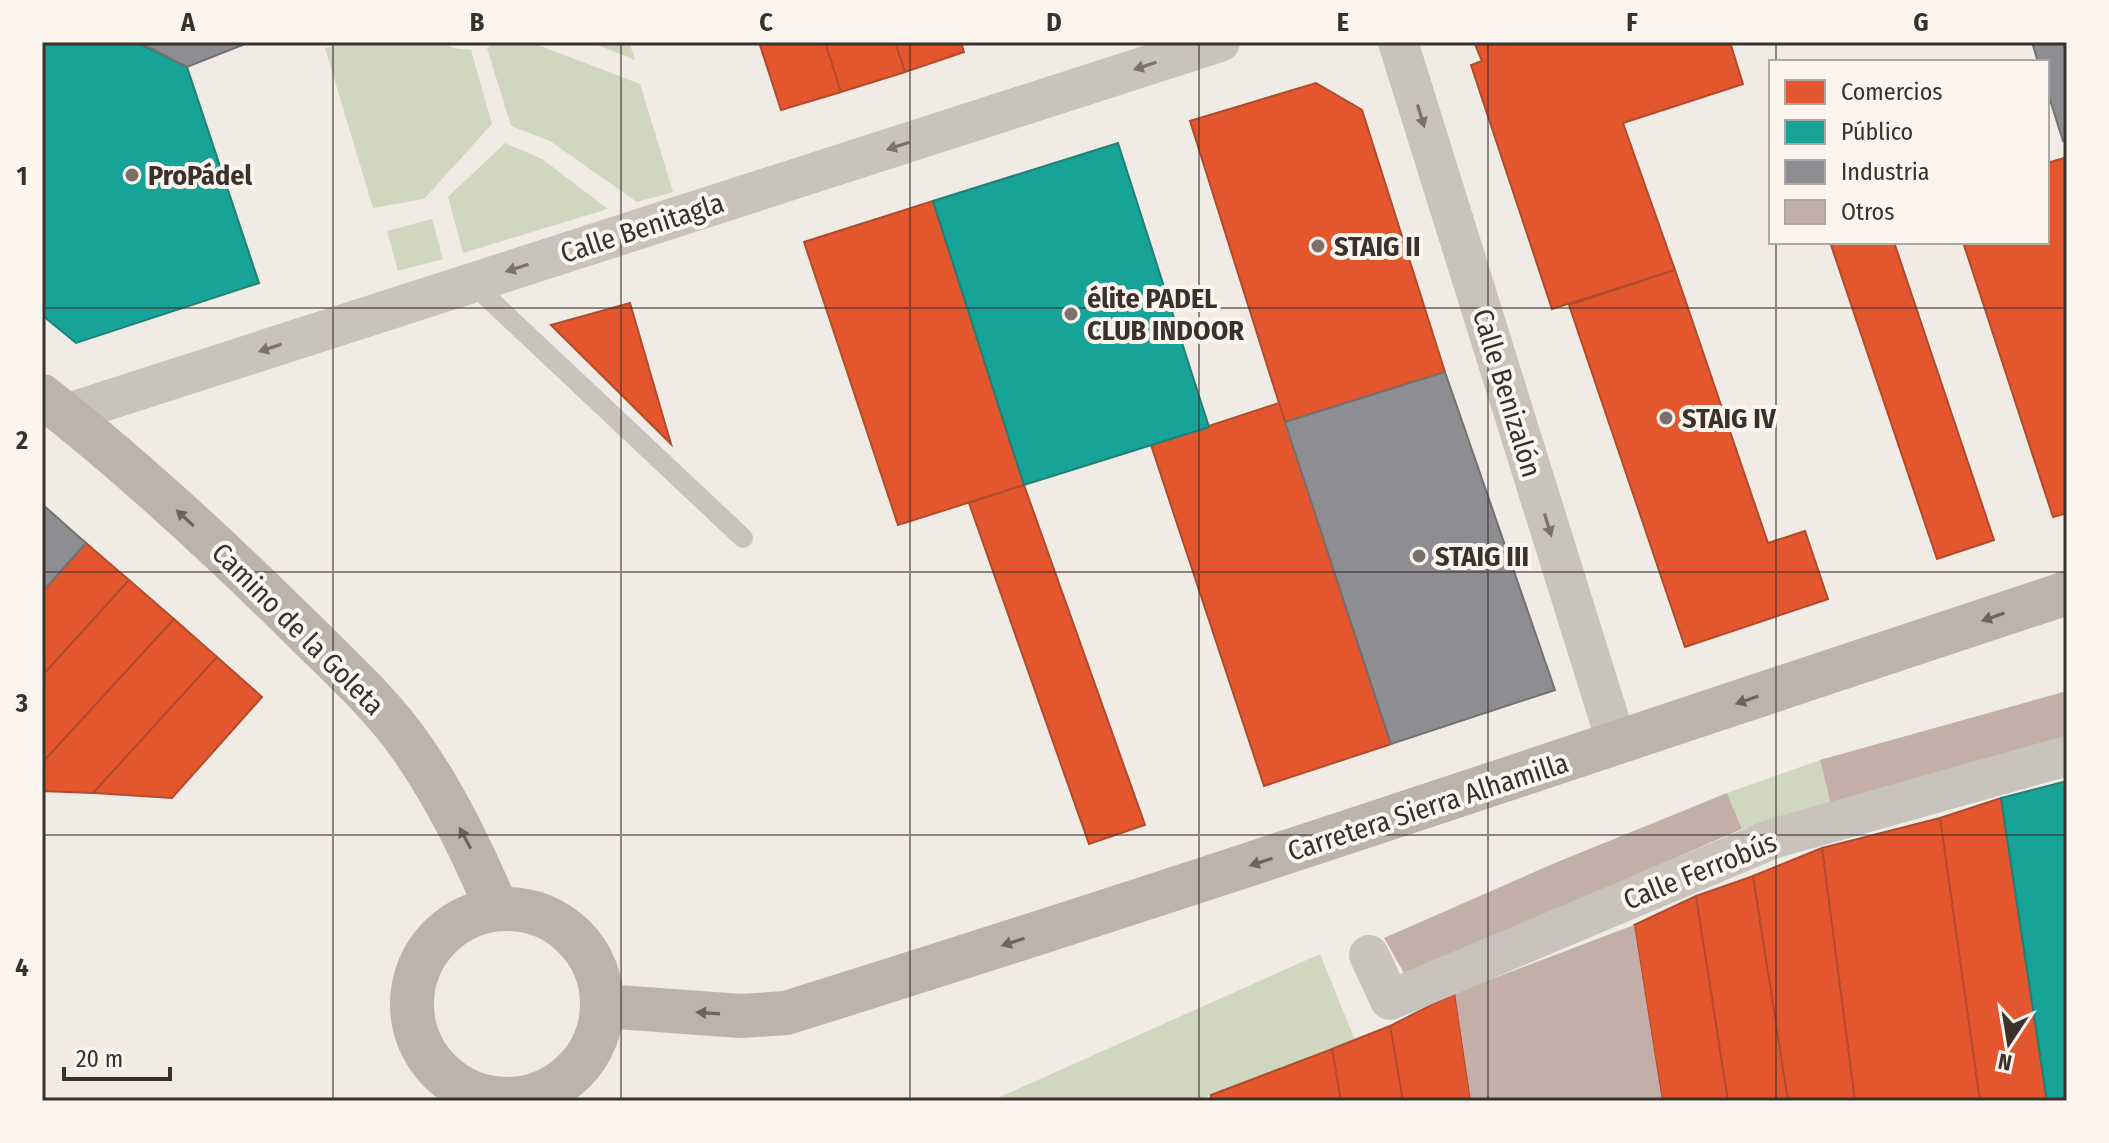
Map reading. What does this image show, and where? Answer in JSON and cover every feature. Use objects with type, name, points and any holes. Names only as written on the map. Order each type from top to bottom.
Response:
[{"type":"main road","name":"Camino de la Goleta","points":[[54,405],[173,506],[251,578],[361,688],[419,759],[470,846],[497,909]]},
{"type":"main road","name":"Carretera Sierra Alhamilla","points":[[603,1006],[741,1016],[786,1013],[1138,902],[2067,593]]},
{"type":"main road","points":[[497,909],[521,909],[543,915],[572,934],[593,961],[601,983],[603,1006],[600,1029],[578,1069],[560,1084],[540,1094],[517,1099],[494,1099],[471,1093],[439,1091],[434,1066],[421,1047],[413,1025],[411,1002],[414,979],[436,939],[454,924],[475,914],[497,909]]},
{"type":"street","name":"Calle Benitagla","points":[[54,405],[472,283],[1220,42]]},
{"type":"street","name":"Calle Benizalón","points":[[1398,42],[1617,744]]},
{"type":"street","name":"Calle Ferrobús","points":[[1369,955],[1390,1000],[1772,839],[2067,756]]},
{"type":"lane","points":[[472,283],[743,538]]},
{"type":"green space","points":[[350,42],[442,42],[453,48],[471,50],[492,124],[424,199],[373,208],[325,48]]},
{"type":"green space","points":[[496,42],[530,42],[640,84],[673,192],[637,202],[550,141],[511,126],[487,48]]},
{"type":"green space","points":[[590,42],[629,42],[635,60]]},
{"type":"green space","points":[[505,143],[542,159],[608,209],[463,253],[448,197]]},
{"type":"green space","points":[[432,219],[443,259],[398,271],[387,231]]},
{"type":"green space","points":[[1820,760],[1831,805],[1742,829],[1727,793]]},
{"type":"green space","points":[[1320,954],[1355,1040],[1196,1101],[991,1101]]},
{"type":"building: Comercios","points":[[759,42],[825,42],[841,92],[781,110]]},
{"type":"building: Comercios","points":[[825,42],[895,42],[905,72],[841,92]]},
{"type":"building: Comercios","points":[[895,42],[961,42],[964,52],[905,72]]},
{"type":"building: Comercios","points":[[1474,42],[1730,42],[1743,84],[1623,123],[1675,270],[1552,309],[1471,65],[1482,61]]},
{"type":"building: Comercios","name":"STAIG II","points":[[1316,83],[1362,110],[1445,372],[1285,422],[1190,121]]},
{"type":"building: Comercios","points":[[2067,157],[2067,513],[2053,517],[1964,244],[2049,244],[2049,162]]},
{"type":"building: Comercios","points":[[933,201],[1024,485],[898,525],[804,242]]},
{"type":"building: Comercios","points":[[1831,244],[1895,244],[1994,540],[1937,559]]},
{"type":"building: Comercios","name":"STAIG IV","points":[[1675,270],[1768,543],[1805,531],[1828,599],[1685,647],[1569,305]]},
{"type":"building: Comercios","points":[[630,303],[671,444],[551,325]]},
{"type":"building: Comercios","points":[[1279,403],[1391,744],[1264,786],[1151,445]]},
{"type":"building: Comercios","points":[[1024,485],[1145,825],[1089,844],[969,503]]},
{"type":"building: Comercios","points":[[86,543],[129,580],[42,676],[42,592]]},
{"type":"building: Comercios","points":[[129,580],[174,619],[42,763],[42,676]]},
{"type":"building: Comercios","points":[[174,619],[217,657],[93,793],[42,791],[42,763]]},
{"type":"building: Comercios","points":[[217,657],[262,697],[172,798],[93,793]]},
{"type":"building: Comercios","points":[[2001,798],[2047,1101],[1980,1101],[1940,818]]},
{"type":"building: Comercios","points":[[1940,818],[1980,1101],[1855,1101],[1822,848]]},
{"type":"building: Comercios","points":[[1822,848],[1855,1101],[1788,1101],[1753,876]]},
{"type":"building: Comercios","points":[[1753,876],[1788,1101],[1728,1101],[1696,896]]},
{"type":"building: Comercios","points":[[1696,896],[1728,1101],[1662,1101],[1634,925]]},
{"type":"building: Comercios","points":[[1455,993],[1471,1101],[1403,1101],[1390,1026]]},
{"type":"building: Comercios","points":[[1390,1026],[1403,1101],[1341,1101],[1332,1049]]},
{"type":"building: Comercios","points":[[1332,1049],[1341,1101],[1211,1101],[1211,1095]]},
{"type":"building: Público","name":"ProPádel","points":[[42,42],[136,42],[187,67],[259,283],[76,343],[42,315]]},
{"type":"building: Público","name":"élite PADEL CLUB INDOOR","points":[[1118,143],[1209,427],[1024,485],[933,201]]},
{"type":"building: Público","points":[[2067,781],[2067,1101],[2047,1101],[2001,798]]},
{"type":"building: Industria","points":[[139,42],[250,42],[187,67]]},
{"type":"building: Industria","points":[[2032,42],[2067,42],[2067,140],[2063,141],[2049,96],[2049,60],[2037,60]]},
{"type":"building: Industria","name":"STAIG III","points":[[1445,372],[1555,690],[1391,744],[1285,422]]},
{"type":"building: Industria","points":[[42,504],[86,543],[42,592]]},
{"type":"building: Otros","points":[[2067,691],[2067,737],[1831,805],[1820,760]]},
{"type":"building: Otros","points":[[1727,793],[1742,829],[1569,904],[1404,973],[1384,938],[1555,863]]},
{"type":"building: Otros","points":[[1634,925],[1662,1101],[1471,1101],[1455,993]]},
{"type":"place","name":"ProPádel","points":[[132,175]]},
{"type":"place","name":"STAIG II","points":[[1318,246]]},
{"type":"place","name":"élite PADEL CLUB INDOOR","points":[[1071,314]]},
{"type":"place","name":"STAIG IV","points":[[1666,418]]},
{"type":"place","name":"STAIG III","points":[[1419,556]]}]
